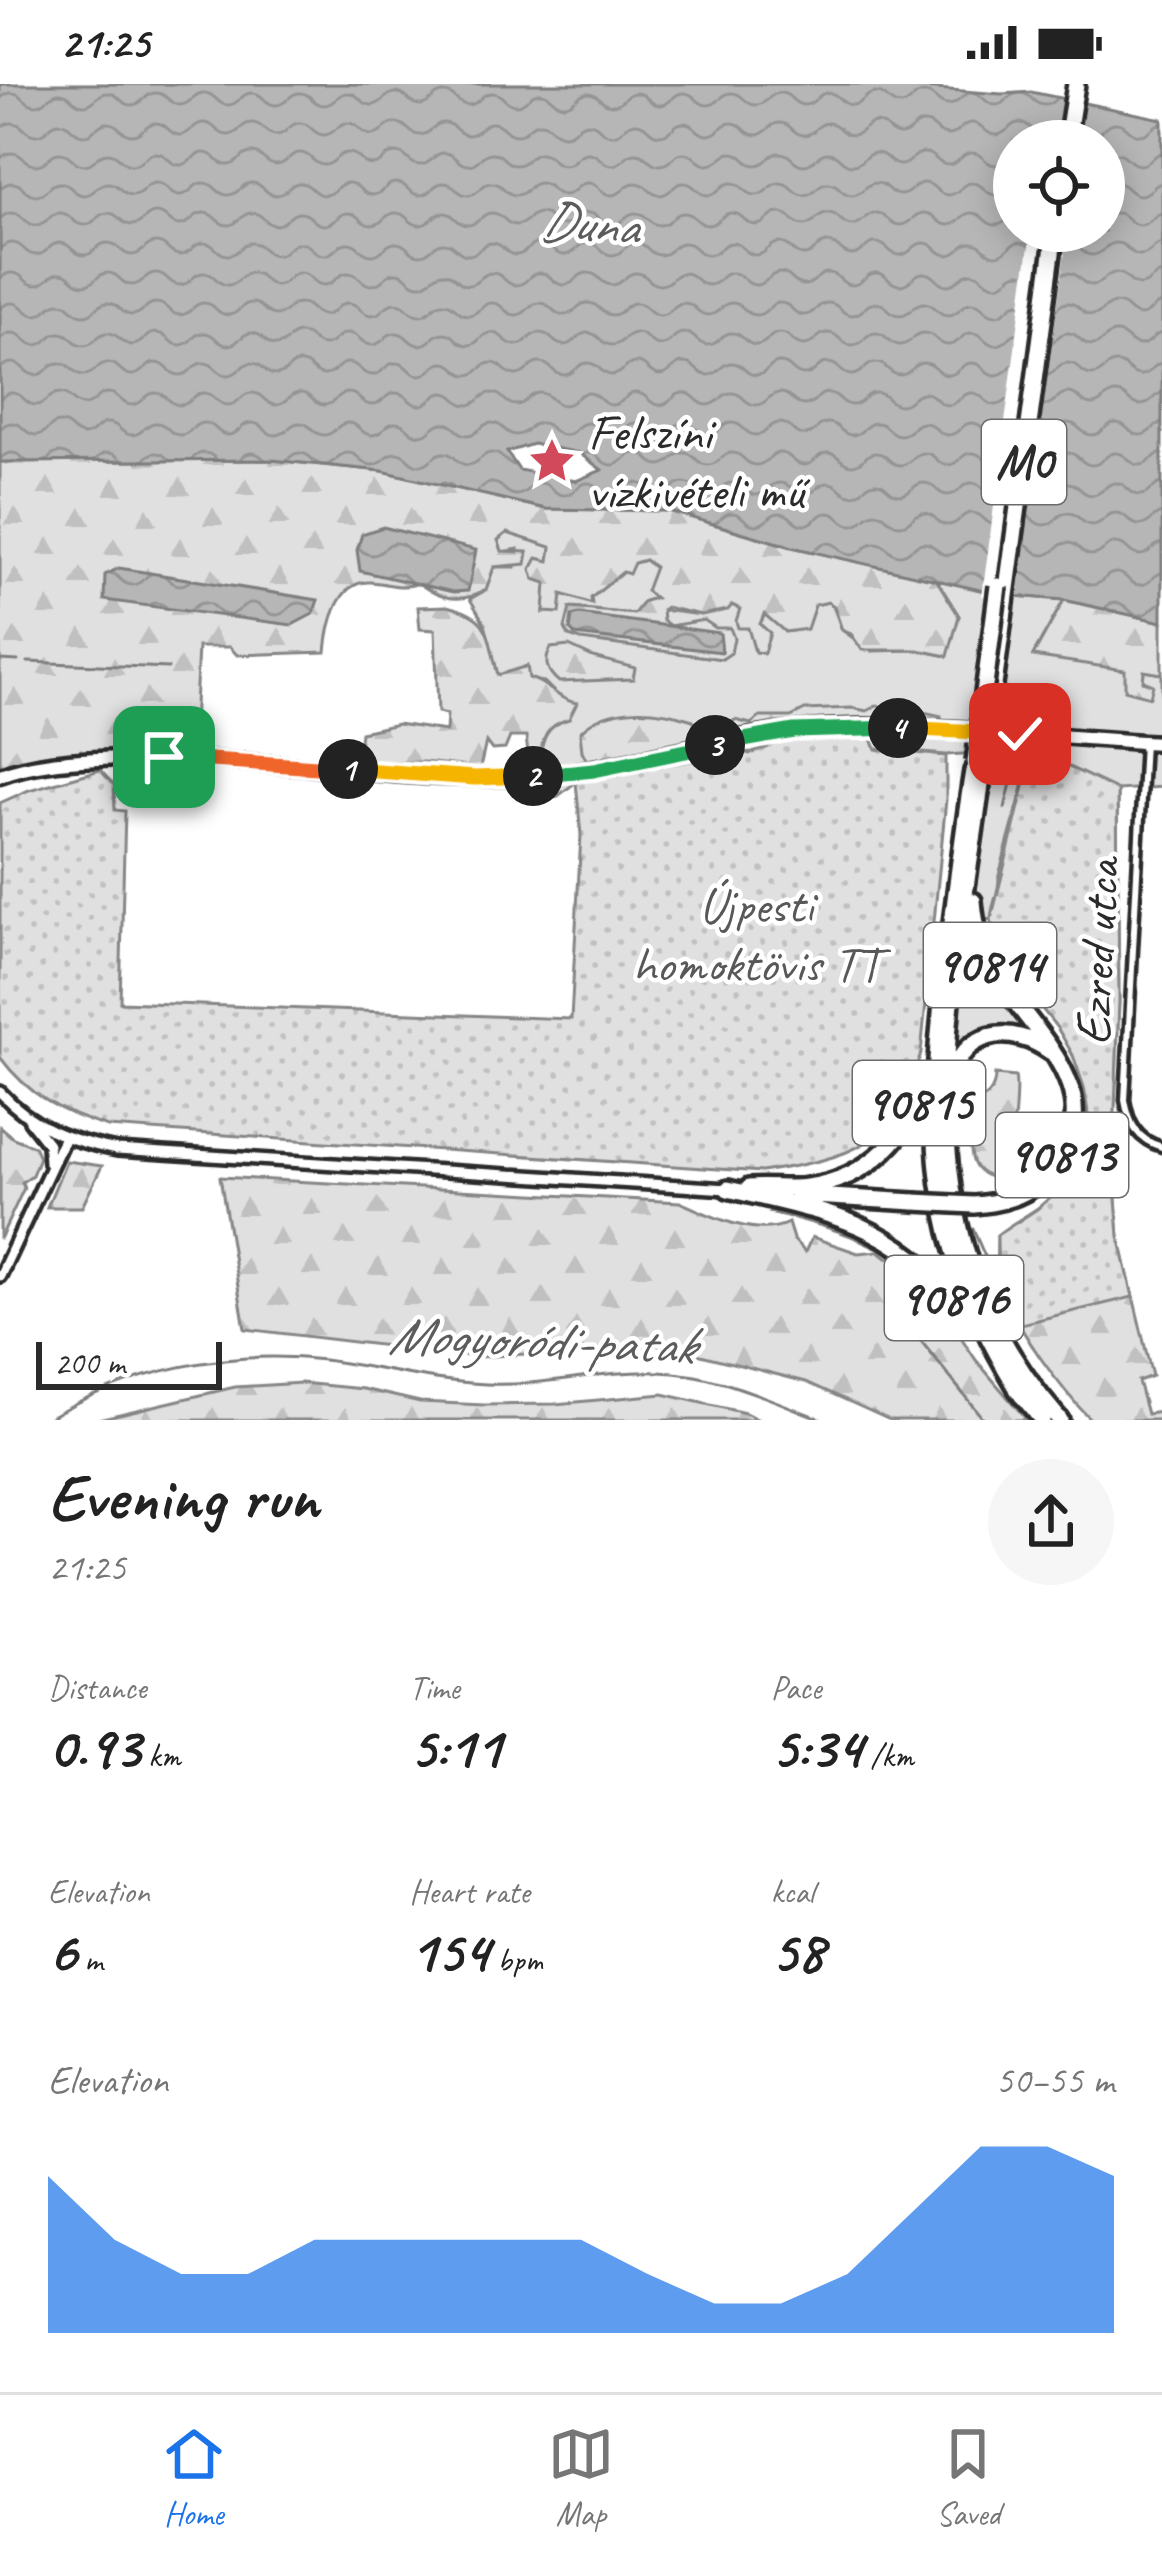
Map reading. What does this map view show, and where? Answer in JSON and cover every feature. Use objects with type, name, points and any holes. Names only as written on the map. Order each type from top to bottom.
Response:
[{"type":"highway","points":[[1061,120],[1066,84]]},
{"type":"highway","points":[[1070,120],[1076,84]]},
{"type":"highway","name":"M0","points":[[1043,252],[980,762],[949,1033],[945,1110],[950,1191],[973,1276],[1012,1357],[1060,1420]]},
{"type":"highway","name":"M0","points":[[1042,1420],[1022,1396],[970,1302],[942,1213],[933,1114],[940,1015],[1052,252]]},
{"type":"highway","name":"90814","points":[[972,856],[975,918],[985,954],[1002,985],[1056,1055]]},
{"type":"highway","name":"90815","points":[[728,1190],[807,1187],[842,1178],[875,1160],[917,1108],[930,1071],[940,1015]]},
{"type":"highway","name":"90813","points":[[728,1190],[915,1202],[1006,1201],[1046,1177],[1065,1150],[1073,1100],[1056,1055],[1018,1034],[989,1036],[968,1048],[956,1065],[945,1110]]},
{"type":"highway","name":"90816","points":[[728,1190],[827,1211],[904,1250],[961,1306],[1022,1396]]},
{"type":"main road","points":[[0,778],[47,765],[176,757],[492,778],[594,770],[754,737],[838,728],[1162,743]]},
{"type":"main road","points":[[0,1092],[29,1119],[51,1151],[46,1180]]},
{"type":"main road","points":[[29,1119],[64,1138],[152,1153],[728,1190]]},
{"type":"main road","points":[[0,1276],[64,1138]]},
{"type":"main road","points":[[46,1180],[63,1154],[86,1144]]},
{"type":"street","name":"Ezred utca","points":[[1144,742],[1125,1100],[1133,1128],[1162,1148]]},
{"type":"green space","points":[[272,460],[383,471],[546,509],[669,511],[792,547],[936,579],[959,616],[948,656],[918,650],[862,650],[842,630],[828,602],[815,605],[807,629],[785,632],[764,614],[760,624],[770,633],[764,653],[755,652],[748,628],[738,628],[740,609],[732,605],[701,615],[662,610],[663,621],[670,626],[704,620],[716,628],[730,628],[731,653],[722,659],[581,640],[569,636],[565,628],[570,608],[634,614],[644,601],[655,598],[646,591],[655,567],[645,560],[634,563],[629,574],[623,572],[591,598],[592,604],[562,594],[560,613],[544,612],[546,583],[534,579],[531,569],[537,558],[549,561],[551,547],[507,533],[498,540],[502,551],[528,552],[526,564],[494,567],[486,590],[469,597],[452,598],[419,583],[370,582],[349,589],[336,607],[326,652],[237,655],[230,647],[198,647],[193,745],[92,751],[0,767],[0,462]]},
{"type":"green space","points":[[507,532],[552,547],[544,611],[561,594],[591,598],[634,563],[645,560],[655,568],[651,584],[656,598],[644,601],[634,614],[571,608],[569,636],[722,659],[731,652],[712,628],[700,623],[670,626],[663,621],[662,610],[701,615],[731,605],[740,609],[763,653],[769,634],[760,624],[765,614],[785,632],[806,629],[815,605],[828,602],[842,630],[871,651],[918,650],[947,656],[959,616],[936,579],[1002,595],[1064,600],[1033,655],[1126,670],[1143,681],[1144,671],[1162,674],[1162,787],[1117,790],[1034,751],[991,920],[976,917],[975,897],[993,766],[999,766],[996,752],[946,755],[785,741],[751,754],[739,752],[576,782],[558,796],[544,799],[538,786],[529,784],[529,763],[539,761],[545,737],[562,721],[563,701],[544,682],[498,676],[485,624],[470,599],[486,590],[494,567],[515,567],[518,549],[502,552],[498,540]]},
{"type":"green space","points":[[1064,600],[1162,622],[1162,674],[1144,671],[1143,681],[1153,685],[1150,697],[1125,690],[1125,670],[1033,656]]},
{"type":"green space","points":[[447,606],[473,616],[486,630],[498,675],[527,666],[529,678],[577,703],[569,719],[546,734],[539,761],[529,763],[526,737],[510,737],[505,749],[492,750],[486,742],[480,768],[424,762],[357,763],[361,732],[397,724],[446,731],[447,714],[438,712],[435,630],[420,629],[418,607]]},
{"type":"green space","points":[[569,646],[635,668],[633,679],[559,682],[549,671],[547,658],[551,648]]},
{"type":"green space","points":[[878,705],[893,713],[902,707],[941,716],[940,723],[885,721],[589,765],[582,751],[580,732],[619,712],[679,716],[693,720],[701,732],[735,720],[751,724],[760,717],[791,717],[805,710],[867,711]]},
{"type":"green space","name":"Újpesti homoktövis TT","points":[[871,737],[876,749],[946,756],[946,800],[921,1053],[898,1109],[883,1128],[845,1153],[762,1172],[108,1127],[48,1101],[0,1057],[0,803],[29,790],[100,770],[114,785],[115,810],[125,811],[120,1002],[571,1019],[581,835],[576,782],[739,752],[751,754],[784,741]]},
{"type":"green space","name":"Újpesti homoktövis TT","points":[[1033,750],[1117,790],[1119,1000],[1113,1162],[1119,1237],[1152,1376],[1138,1381],[1147,1414],[1162,1412],[1162,1420],[1091,1420],[1030,1343],[998,1279],[997,1235],[1056,1191],[1073,1167],[1087,1118],[1079,1069],[1068,1046],[1008,964],[996,943],[991,920]]},
{"type":"green space","name":"Újpesti homoktövis TT","points":[[1033,750],[1117,790],[1119,1000],[1113,1162],[1119,1236],[1133,1297],[1021,1324],[1002,1282],[997,1235],[1055,1193],[1082,1151],[1089,1119],[1073,1055],[1009,967],[991,920]]},
{"type":"green space","points":[[969,922],[1040,1039],[1015,1030],[952,1060]]},
{"type":"green space","points":[[995,1075],[1015,1077],[1016,1086],[1013,1125],[997,1154],[1006,1152],[1007,1156],[1029,1145],[1042,1155],[1006,1178],[980,1172],[971,1154],[969,1106],[989,1094]]},
{"type":"green space","points":[[0,1127],[34,1146],[39,1157],[32,1175],[22,1182],[24,1188],[0,1239]]},
{"type":"green space","points":[[66,1161],[102,1166],[82,1207],[47,1207]]},
{"type":"green space","points":[[220,1177],[680,1202],[748,1227],[788,1223],[793,1239],[805,1252],[812,1237],[858,1253],[879,1251],[942,1299],[935,1319],[953,1325],[1027,1420],[890,1420],[806,1382],[662,1345],[479,1357],[245,1329]]},
{"type":"green space","points":[[301,1383],[363,1389],[420,1402],[484,1405],[663,1394],[759,1420],[94,1420],[235,1387]]},
{"type":"water","name":"Duna","points":[[0,84],[870,84],[1031,92],[1162,119],[1162,622],[1064,600],[1002,595],[792,547],[669,511],[546,509],[382,471],[272,460],[0,462]],"holes":[[[533,444],[579,453],[602,470],[576,481],[519,470],[507,452]]]},
{"type":"water","points":[[383,527],[476,550],[468,591],[453,592],[360,571],[357,550],[362,534]]},
{"type":"water","points":[[119,568],[318,600],[313,614],[292,625],[104,600],[105,575]]},
{"type":"water","points":[[572,616],[720,633],[722,652],[575,635],[570,629]]},
{"type":"pier","points":[[1028,252],[1065,252],[1032,485],[1046,493],[1030,496],[1018,602],[982,596],[996,491],[986,484],[997,481]]},
{"type":"waterway","points":[[0,660],[18,661]]},
{"type":"waterway","points":[[28,662],[168,668]]},
{"type":"waterway","points":[[1005,808],[1019,750],[1013,747]]},
{"type":"waterway","points":[[769,1212],[844,1233],[914,1272],[947,1311],[913,1331],[984,1420]]},
{"type":"waterway","points":[[973,1229],[998,1287],[994,1289]]},
{"type":"waterway","name":"Mogyoródi-patak","points":[[45,1420],[144,1376],[215,1361],[288,1357],[486,1384],[636,1372],[680,1374],[743,1389],[824,1420]]},
{"type":"place","name":"Felszíni vízkivételi mű","points":[[552,461]]},
{"type":"route","points":[[164,757],[492,778],[594,770],[794,731],[884,727],[1020,734]]}]
